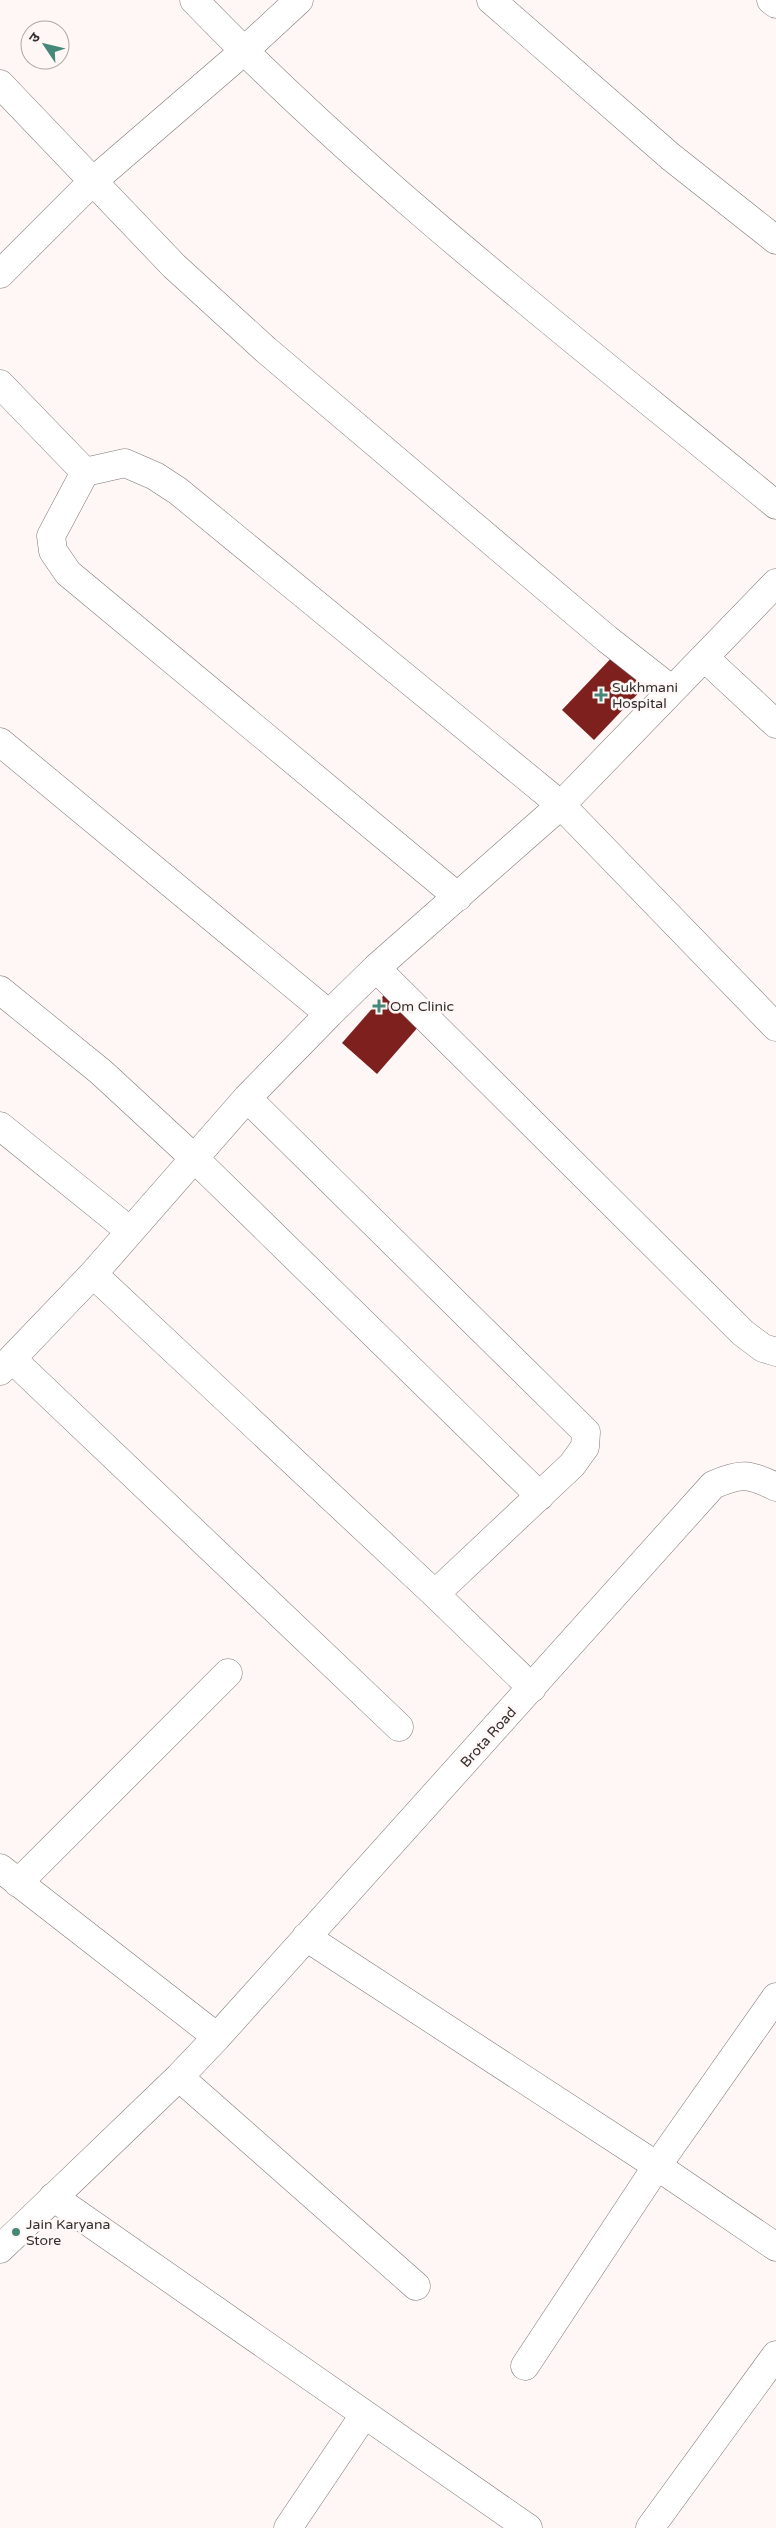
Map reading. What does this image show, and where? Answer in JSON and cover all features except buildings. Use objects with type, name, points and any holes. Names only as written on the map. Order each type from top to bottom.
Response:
[{"type":"street","points":[[194,0],[244,51],[411,205],[776,505]]},
{"type":"street","points":[[0,274],[92,182],[244,51],[299,0]]},
{"type":"street","points":[[491,0],[671,157],[776,240]]},
{"type":"street","points":[[771,0],[776,4]]},
{"type":"street","points":[[0,84],[174,266],[266,350],[607,639],[672,690]]},
{"type":"street","points":[[0,384],[85,472]]},
{"type":"street","points":[[458,897],[68,573],[53,551],[51,536],[85,472],[125,463],[154,476],[178,491],[561,805],[776,1027]]},
{"type":"street","points":[[399,1727],[6,1365],[93,1274],[193,1157],[247,1098],[329,1014],[376,968],[561,805],[776,584]]},
{"type":"street","points":[[705,658],[776,724]]},
{"type":"street","points":[[0,742],[329,1014]]},
{"type":"street","points":[[376,968],[743,1333],[763,1348],[776,1352]]},
{"type":"street","points":[[0,990],[101,1072],[193,1157],[540,1496]]},
{"type":"street","points":[[247,1098],[586,1432],[585,1447],[572,1465],[435,1594]]},
{"type":"street","points":[[0,1126],[130,1231]]},
{"type":"street","points":[[93,1274],[435,1594],[532,1688]]},
{"type":"street","name":"Brota Road","points":[[0,2249],[179,2077],[217,2037],[713,1485],[735,1475],[756,1478],[776,1486]]},
{"type":"street","points":[[217,2037],[9,1875],[228,1672]]},
{"type":"street","points":[[306,1937],[657,2166],[776,2247]]},
{"type":"street","points":[[525,2366],[657,2166],[776,1997]]},
{"type":"street","points":[[179,2077],[416,2286]]},
{"type":"street","points":[[53,2197],[364,2416],[528,2528]]},
{"type":"street","points":[[650,2528],[776,2355]]},
{"type":"street","points":[[288,2528],[364,2416]]},
{"type":"place","name":"Sukhmani Hospital","points":[[601,695]]},
{"type":"place","name":"Om Clinic","points":[[379,1006]]},
{"type":"place","name":"Jain Karyana Store","points":[[16,2232]]}]
